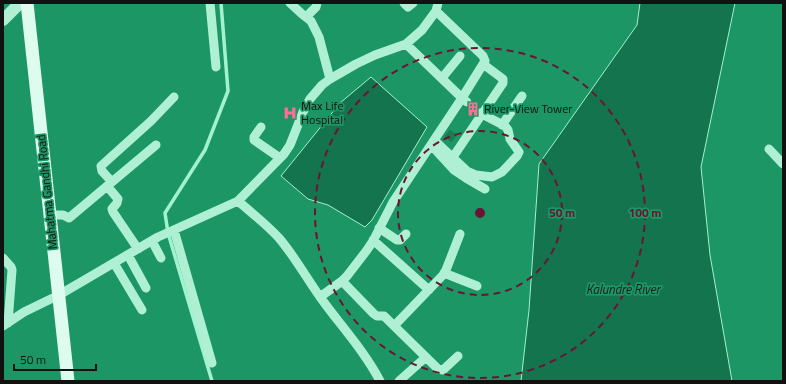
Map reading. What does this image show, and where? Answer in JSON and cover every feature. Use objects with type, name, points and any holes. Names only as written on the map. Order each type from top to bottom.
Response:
[{"type":"main road","name":"Mahatma Gandhi Road","points":[[27,3],[68,381]]},
{"type":"street","points":[[3,20],[20,3]]},
{"type":"street","points":[[210,3],[216,67]]},
{"type":"street","points":[[290,3],[311,21],[319,37],[330,79]]},
{"type":"street","points":[[306,17],[316,7],[317,3]]},
{"type":"street","points":[[404,3],[408,7],[413,3]]},
{"type":"street","points":[[5,325],[30,309],[59,295],[156,238],[238,201],[280,158],[290,145],[303,112],[310,99],[322,85],[330,79],[375,55],[406,44],[422,30],[437,7],[483,56],[485,61],[466,99],[393,202],[373,240],[355,266],[342,281],[320,297]]},
{"type":"street","points":[[406,44],[466,99]]},
{"type":"street","points":[[442,78],[460,56]]},
{"type":"street","points":[[456,148],[503,83],[503,79],[483,64]]},
{"type":"street","points":[[502,125],[522,96]]},
{"type":"street","points":[[138,249],[112,212],[112,209],[117,203],[118,199],[102,171],[101,166],[151,121],[174,97]]},
{"type":"street","points":[[439,136],[456,148],[467,171],[476,175],[492,177],[502,172],[519,152],[510,139],[508,130],[505,126],[482,113]]},
{"type":"street","points":[[261,127],[254,137],[254,140],[280,158]]},
{"type":"street","points":[[439,136],[454,170],[485,189]]},
{"type":"street","points":[[50,215],[63,214],[69,218],[156,144]]},
{"type":"street","points":[[769,149],[783,164]]},
{"type":"street","points":[[238,201],[278,237],[286,247],[320,297],[354,341],[380,381]]},
{"type":"street","points":[[379,228],[397,240],[400,240],[406,234]]},
{"type":"street","points":[[174,230],[212,363]]},
{"type":"street","points":[[394,326],[444,273],[460,234]]},
{"type":"street","points":[[156,238],[161,258]]},
{"type":"street","points":[[373,240],[429,290]]},
{"type":"street","points":[[128,255],[146,288]]},
{"type":"street","points":[[3,258],[12,270],[5,325]]},
{"type":"street","points":[[114,263],[142,310]]},
{"type":"street","points":[[444,273],[477,286]]},
{"type":"street","points":[[342,281],[374,314],[377,316],[384,316],[438,369],[443,370],[458,356]]},
{"type":"street","points":[[400,381],[426,357]]},
{"type":"water","name":"Kalundre River","points":[[640,3],[735,3],[701,167],[710,255],[732,381],[521,381],[529,310],[539,164],[637,25]]},
{"type":"water","points":[[371,77],[427,127],[372,220],[365,227],[328,205],[308,199],[281,176],[340,103]]},
{"type":"waterway","points":[[212,381],[168,233],[165,213],[205,150],[228,91],[221,3]]},
{"type":"tunnel","points":[[467,102],[480,113]]},
{"type":"tunnel","points":[[447,133],[456,140]]},
{"type":"place","name":"River-View Tower","points":[[473,109]]},
{"type":"place","name":"Max Life Hospital","points":[[290,113]]}]
